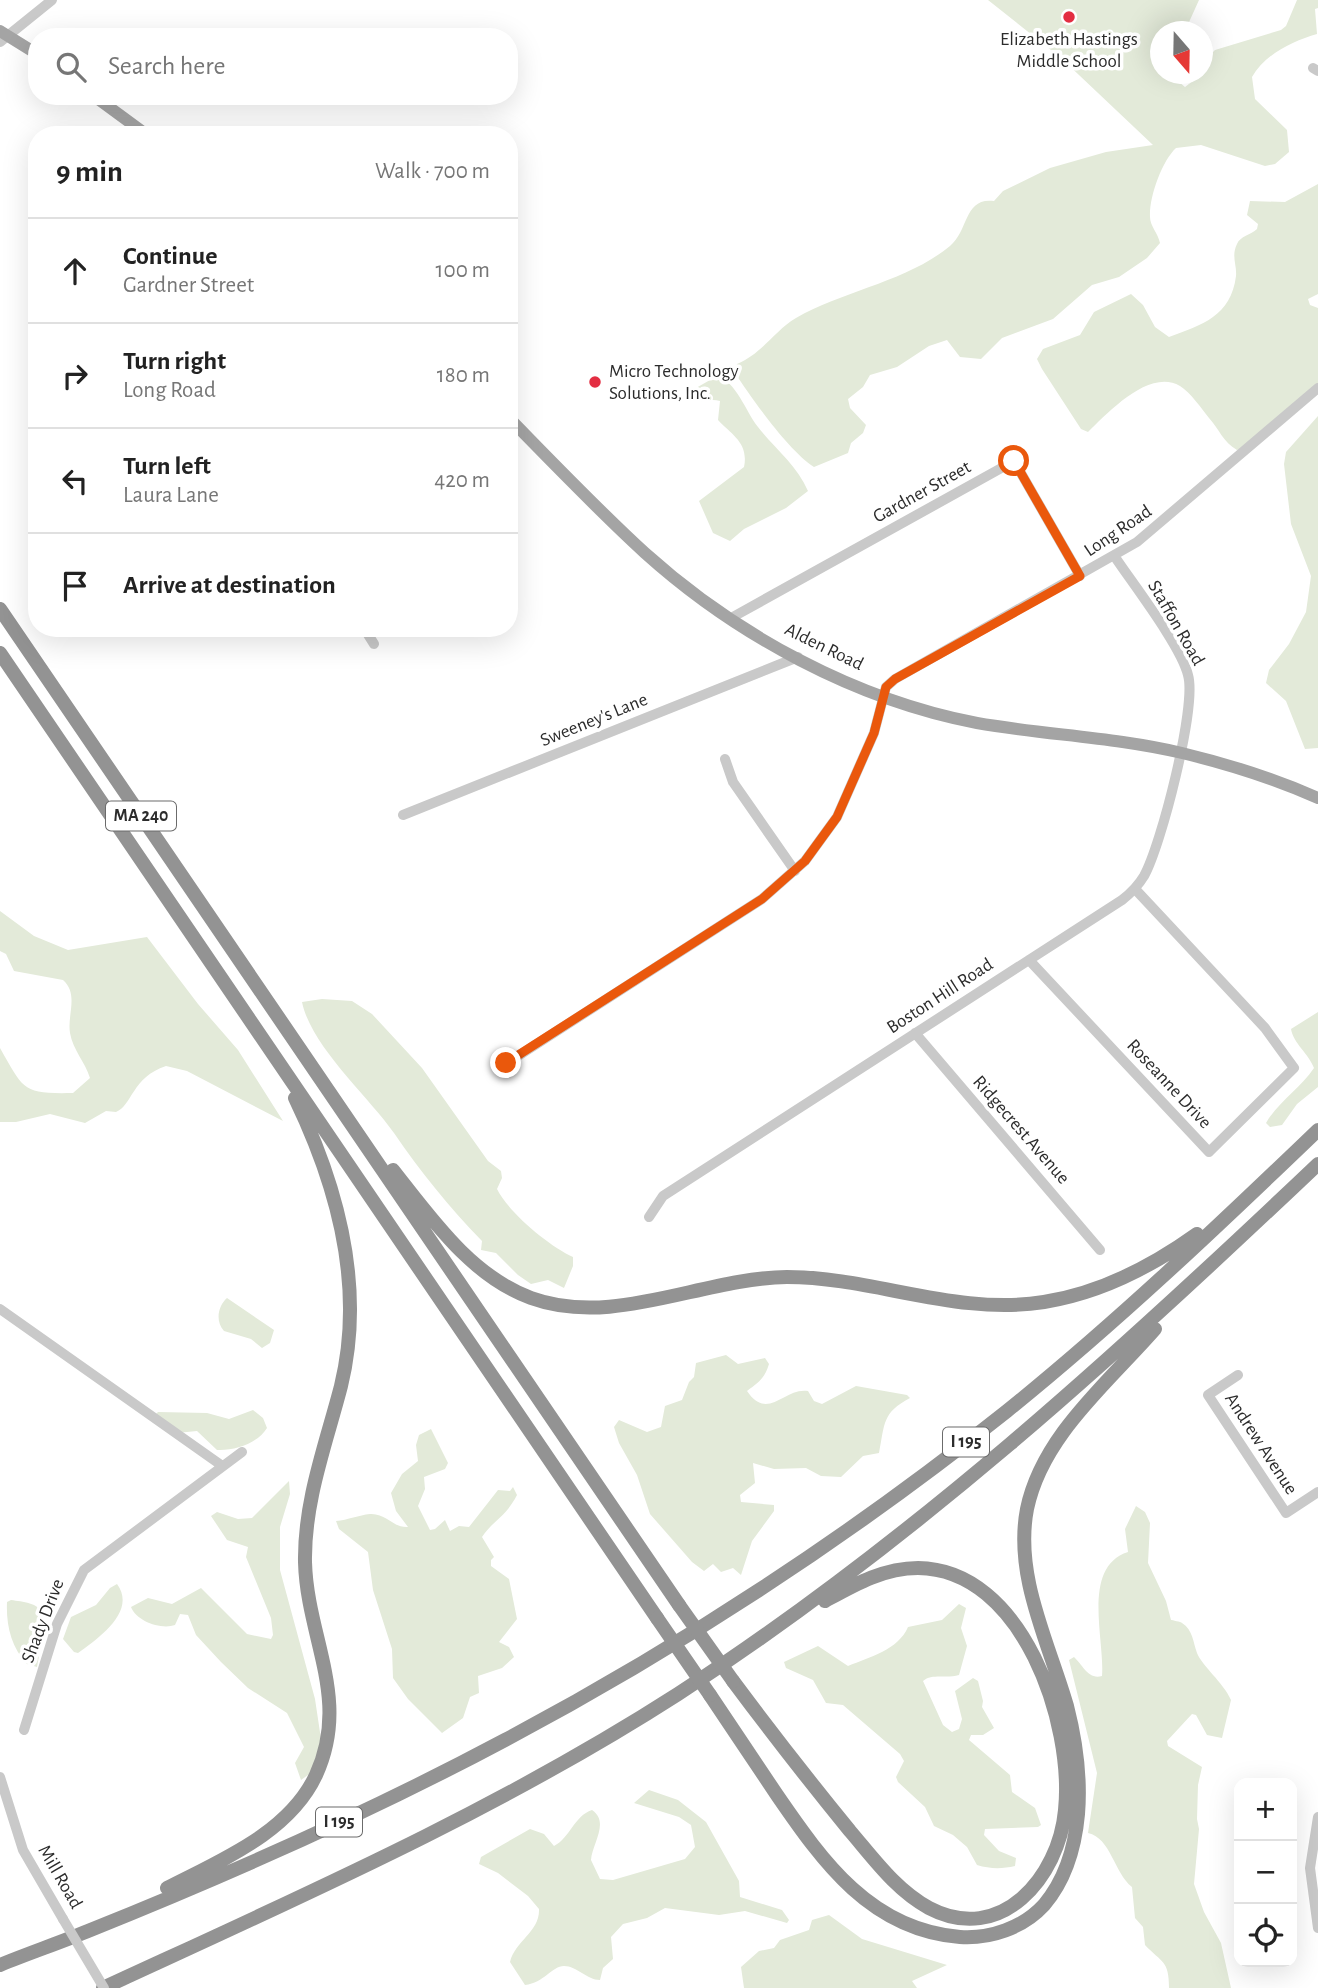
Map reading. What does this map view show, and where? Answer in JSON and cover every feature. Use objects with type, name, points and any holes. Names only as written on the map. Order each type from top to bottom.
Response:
[{"type":"highway","name":"MA 240","points":[[0,608],[341,1108]]},
{"type":"highway","name":"MA 240","points":[[0,653],[273,1053]]},
{"type":"highway","points":[[273,1053],[818,1854],[846,1886],[877,1909],[916,1927],[968,1937],[1012,1928],[1040,1909],[1055,1890],[1067,1866],[1077,1822],[1079,1782],[1070,1720],[1026,1565],[1024,1539],[1030,1499],[1043,1462],[1059,1438],[1201,1275]]},
{"type":"highway","points":[[84,1933],[225,1858],[278,1824],[310,1787],[327,1743],[331,1701],[309,1602],[306,1534],[313,1488],[347,1354],[349,1288],[344,1244],[328,1178],[308,1126],[273,1053]]},
{"type":"highway","points":[[341,1108],[470,1260],[517,1292],[570,1307],[616,1305],[736,1282],[788,1278],[835,1281],[985,1305],[1042,1303],[1083,1294],[1130,1275],[1179,1247],[1242,1203]]},
{"type":"highway","points":[[341,1108],[679,1605],[807,1779],[878,1864],[920,1902],[960,1918],[992,1915],[1021,1900],[1044,1872],[1057,1847],[1065,1812],[1066,1772],[1058,1721],[1046,1685],[1026,1643],[998,1606],[976,1587],[935,1570],[917,1568],[886,1572],[845,1590],[742,1650]]},
{"type":"highway","name":"I 195","points":[[0,1965],[84,1933],[271,1854],[440,1774],[552,1715],[701,1628],[816,1552],[969,1440],[1114,1320],[1318,1130]]},
{"type":"highway","name":"I 195","points":[[104,1988],[333,1882],[470,1813],[656,1707],[742,1650],[873,1556],[984,1469],[1087,1381],[1318,1164]]},
{"type":"main road","points":[[3,36],[28,49]]},
{"type":"main road","points":[[106,105],[135,126]]},
{"type":"main road","name":"Alden Road","points":[[518,427],[646,554],[688,589],[798,657],[883,696],[977,722],[1180,752],[1289,786],[1318,798]]},
{"type":"street","points":[[3,36],[52,0]]},
{"type":"street","name":"Long Road","points":[[883,696],[886,687],[895,679],[1115,556],[1170,516],[1318,388]]},
{"type":"street","name":"Gardner Street","points":[[731,618],[1014,461],[1080,576]]},
{"type":"street","name":"Staffon Road","points":[[1115,556],[1188,674],[1190,691],[1180,752]]},
{"type":"street","points":[[370,637],[374,644]]},
{"type":"street","name":"Sweeney's Lane","points":[[403,815],[798,657]]},
{"type":"street","points":[[506,1063],[762,899],[795,871],[822,841],[837,817],[874,733],[883,696]]},
{"type":"street","name":"Boston Hill Road","points":[[649,1217],[663,1196],[1135,889],[1145,875],[1159,838],[1180,752]]},
{"type":"street","points":[[725,759],[733,782],[795,871]]},
{"type":"street","name":"Roseanne Drive","points":[[1029,960],[1209,1152],[1294,1068],[1271,1034],[1135,889]]},
{"type":"street","name":"Ridgecrest Avenue","points":[[915,1033],[1100,1250]]},
{"type":"street","points":[[0,1309],[221,1465]]},
{"type":"street","name":"Andrew Avenue","points":[[1238,1375],[1208,1395],[1286,1513],[1318,1492]]},
{"type":"street","name":"Shady Drive","points":[[24,1730],[57,1624],[83,1570],[242,1452]]},
{"type":"street","name":"Mill Road","points":[[0,1777],[3,1805],[23,1850],[104,1988]]},
{"type":"street","points":[[1318,1817],[1310,1868],[1318,1928]]},
{"type":"green space","points":[[988,0],[1199,0],[1190,21],[1150,21],[1150,84],[1181,84],[1185,87],[1189,84],[1213,84],[1215,50],[1281,30],[1286,26],[1297,0],[1318,0],[1318,8],[1315,9],[1317,34],[1299,40],[1272,55],[1252,77],[1255,99],[1287,130],[1289,152],[1275,164],[1265,166],[1201,145],[1176,148],[1161,170],[1154,190],[1150,220],[1160,243],[1147,258],[1119,277],[1092,285],[1053,319],[1002,338],[981,359],[960,357],[947,340],[929,346],[897,367],[870,375],[863,387],[848,399],[850,408],[866,425],[863,433],[851,443],[848,453],[814,467],[782,437],[761,410],[735,373],[737,364],[754,354],[796,318],[895,277],[933,258],[956,239],[977,204],[994,201],[1003,191],[1050,168],[1106,152],[1153,145],[1061,58]]},
{"type":"green space","points":[[1318,184],[1318,294],[1308,299],[1310,305],[1318,308],[1318,386],[1247,446],[1237,450],[1188,393],[1180,386],[1168,382],[1155,383],[1130,395],[1088,432],[1081,429],[1037,359],[1043,349],[1080,335],[1094,312],[1131,294],[1143,305],[1155,327],[1169,337],[1213,317],[1228,301],[1233,290],[1237,244],[1257,229],[1258,224],[1247,215],[1250,201],[1285,202]]},
{"type":"green space","points":[[717,376],[735,390],[758,427],[792,465],[808,491],[786,508],[744,529],[730,541],[713,533],[699,501],[744,467],[744,452],[738,440],[718,420],[720,401],[693,402],[686,399],[689,392]]},
{"type":"green space","points":[[1318,416],[1318,748],[1305,749],[1286,701],[1266,683],[1269,670],[1289,644],[1306,612],[1311,576],[1291,524],[1284,464],[1286,452]]},
{"type":"green space","points":[[0,911],[34,936],[68,950],[147,937],[198,1004],[238,1050],[283,1121],[187,1071],[166,1066],[146,1077],[121,1109],[116,1112],[106,1111],[85,1123],[50,1114],[16,1122],[0,1122],[0,1048],[20,1081],[34,1090],[73,1093],[90,1078],[70,1033],[71,998],[68,986],[63,980],[14,971],[6,954],[0,951]]},
{"type":"green space","points":[[322,999],[352,1001],[372,1014],[422,1068],[488,1161],[501,1171],[502,1178],[497,1189],[503,1198],[520,1218],[542,1237],[573,1257],[573,1266],[564,1288],[548,1280],[531,1284],[496,1253],[481,1250],[482,1241],[435,1188],[317,1036],[307,1019],[302,1002]]},
{"type":"green space","points":[[1318,1012],[1318,1087],[1297,1104],[1282,1125],[1270,1127],[1266,1123],[1271,1115],[1314,1068],[1291,1029]]},
{"type":"green space","points":[[227,1298],[274,1330],[270,1343],[262,1348],[251,1339],[224,1331],[219,1323],[219,1314],[221,1305]]},
{"type":"green space","points":[[726,1355],[738,1364],[765,1358],[769,1364],[766,1373],[747,1391],[762,1404],[769,1404],[799,1391],[808,1391],[814,1401],[822,1404],[856,1386],[907,1395],[910,1398],[889,1414],[879,1453],[863,1456],[841,1477],[821,1476],[806,1468],[774,1469],[753,1463],[755,1483],[740,1495],[741,1502],[774,1505],[774,1511],[752,1541],[741,1575],[733,1568],[721,1572],[713,1564],[704,1571],[692,1562],[650,1514],[637,1475],[619,1443],[614,1427],[619,1420],[647,1432],[661,1427],[665,1406],[682,1400],[689,1382],[694,1377],[696,1363]]},
{"type":"green space","points":[[253,1410],[263,1418],[267,1428],[252,1442],[224,1450],[217,1450],[197,1431],[177,1433],[155,1415],[158,1412],[207,1413],[229,1419]]},
{"type":"green space","points":[[431,1429],[448,1463],[445,1469],[424,1477],[425,1489],[418,1506],[430,1530],[445,1520],[450,1531],[459,1526],[469,1527],[498,1490],[510,1491],[513,1487],[517,1495],[482,1537],[494,1557],[491,1566],[509,1579],[517,1619],[499,1642],[509,1647],[514,1657],[502,1668],[478,1676],[479,1693],[470,1697],[463,1718],[442,1733],[408,1699],[393,1678],[392,1649],[373,1590],[368,1552],[339,1529],[336,1521],[376,1514],[408,1527],[396,1511],[391,1493],[402,1474],[418,1461],[416,1445],[419,1435]]},
{"type":"green space","points":[[289,1481],[290,1494],[280,1527],[280,1570],[315,1699],[321,1739],[315,1770],[301,1780],[295,1763],[304,1747],[287,1713],[248,1688],[221,1662],[196,1635],[188,1615],[180,1614],[175,1625],[163,1626],[143,1620],[131,1607],[148,1598],[172,1604],[201,1588],[247,1634],[271,1639],[271,1618],[246,1557],[248,1547],[227,1540],[211,1516],[217,1512],[238,1519],[252,1518]]},
{"type":"green space","points":[[1136,1506],[1145,1512],[1150,1523],[1148,1563],[1166,1601],[1171,1620],[1188,1629],[1200,1658],[1231,1700],[1222,1738],[1207,1735],[1196,1715],[1192,1714],[1167,1741],[1168,1746],[1202,1767],[1198,1785],[1199,1829],[1194,1884],[1204,1912],[1221,1943],[1231,1988],[1169,1988],[1166,1967],[1145,1945],[1143,1927],[1135,1918],[1132,1887],[1102,1842],[1088,1833],[1097,1773],[1069,1660],[1074,1657],[1089,1674],[1102,1676],[1098,1606],[1100,1588],[1105,1573],[1114,1560],[1128,1552],[1125,1529]]},
{"type":"green space","points":[[117,1584],[122,1594],[119,1614],[96,1640],[78,1653],[74,1652],[63,1639],[71,1617],[96,1605],[110,1588]]},
{"type":"green space","points":[[11,1600],[34,1605],[44,1615],[35,1628],[40,1647],[37,1667],[27,1664],[13,1643],[7,1611],[7,1602]]},
{"type":"green space","points":[[959,1604],[966,1608],[961,1628],[967,1646],[959,1675],[931,1677],[923,1681],[943,1725],[952,1732],[959,1729],[962,1719],[955,1691],[973,1678],[978,1681],[982,1707],[994,1728],[983,1735],[971,1735],[969,1740],[1010,1775],[1012,1792],[1035,1808],[1041,1825],[1038,1827],[985,1829],[984,1835],[999,1851],[1016,1858],[1015,1866],[1005,1868],[977,1865],[967,1847],[953,1835],[934,1826],[925,1807],[898,1782],[896,1777],[904,1761],[900,1754],[843,1705],[826,1703],[813,1680],[786,1668],[784,1662],[818,1646],[848,1666],[874,1656],[898,1642],[908,1627],[942,1620]]},
{"type":"green space","points":[[649,1790],[678,1800],[706,1822],[739,1881],[740,1897],[782,1910],[789,1920],[787,1923],[745,1911],[719,1915],[665,1908],[647,1918],[623,1924],[611,1937],[613,1959],[603,1968],[600,1980],[564,1966],[532,1984],[525,1985],[510,1962],[517,1948],[536,1924],[539,1909],[528,1896],[498,1873],[479,1864],[481,1857],[530,1829],[544,1834],[554,1846],[581,1817],[592,1810],[600,1821],[600,1827],[591,1860],[600,1879],[613,1880],[685,1859],[695,1847],[691,1825],[679,1817],[634,1803]]},
{"type":"green space","points":[[829,1915],[862,1939],[947,1965],[912,1981],[917,1988],[744,1988],[741,1967],[759,1951],[774,1948],[780,1940],[809,1930],[812,1920]]},
{"type":"place","name":"Elizabeth Hastings Middle School","points":[[1069,17]]},
{"type":"place","name":"Micro Technology Solutions, Inc.","points":[[595,382]]},
{"type":"route","points":[[506,1063],[762,899],[805,861],[837,817],[874,733],[886,687],[895,679],[1080,576],[1014,461]]}]
